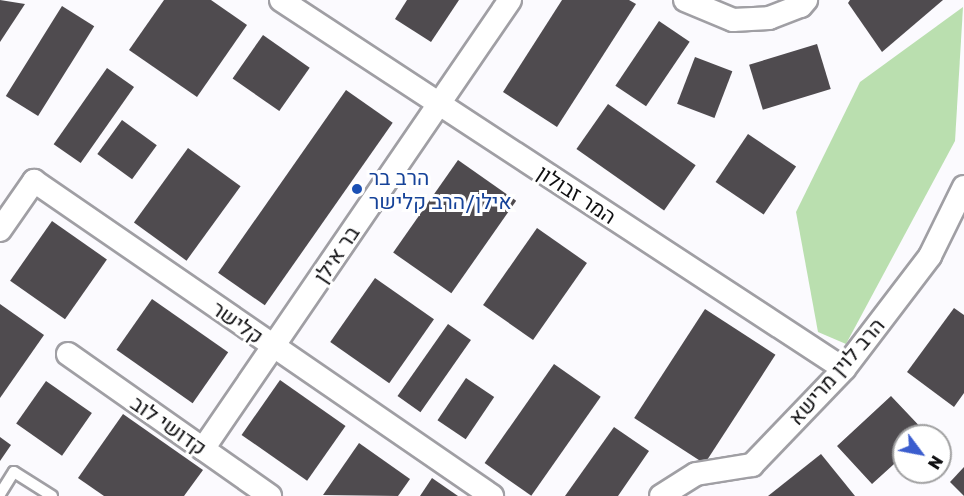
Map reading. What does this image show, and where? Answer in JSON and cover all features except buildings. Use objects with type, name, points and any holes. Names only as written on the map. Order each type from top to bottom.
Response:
[{"type":"street","name":"המר זבולון","points":[[281,0],[844,369]]},
{"type":"street","name":"בר אילן","points":[[203,449],[510,0]]},
{"type":"street","points":[[685,0],[733,20],[769,18],[801,6],[806,0]]},
{"type":"street","name":"קלישר","points":[[0,230],[34,181],[492,496]]},
{"type":"street","name":"הרב לוין מרישא","points":[[662,496],[696,474],[752,465],[844,369],[930,256],[964,187]]},
{"type":"street","name":"קדושי לוב","points":[[68,354],[270,496]]},
{"type":"lane","points":[[0,494],[14,472],[52,496]]},
{"type":"green space","points":[[963,7],[955,141],[846,344],[818,332],[796,212],[860,82]]},
{"type":"place","name":"הרב בר אילן/הרב קלישר","points":[[357,189]]}]
